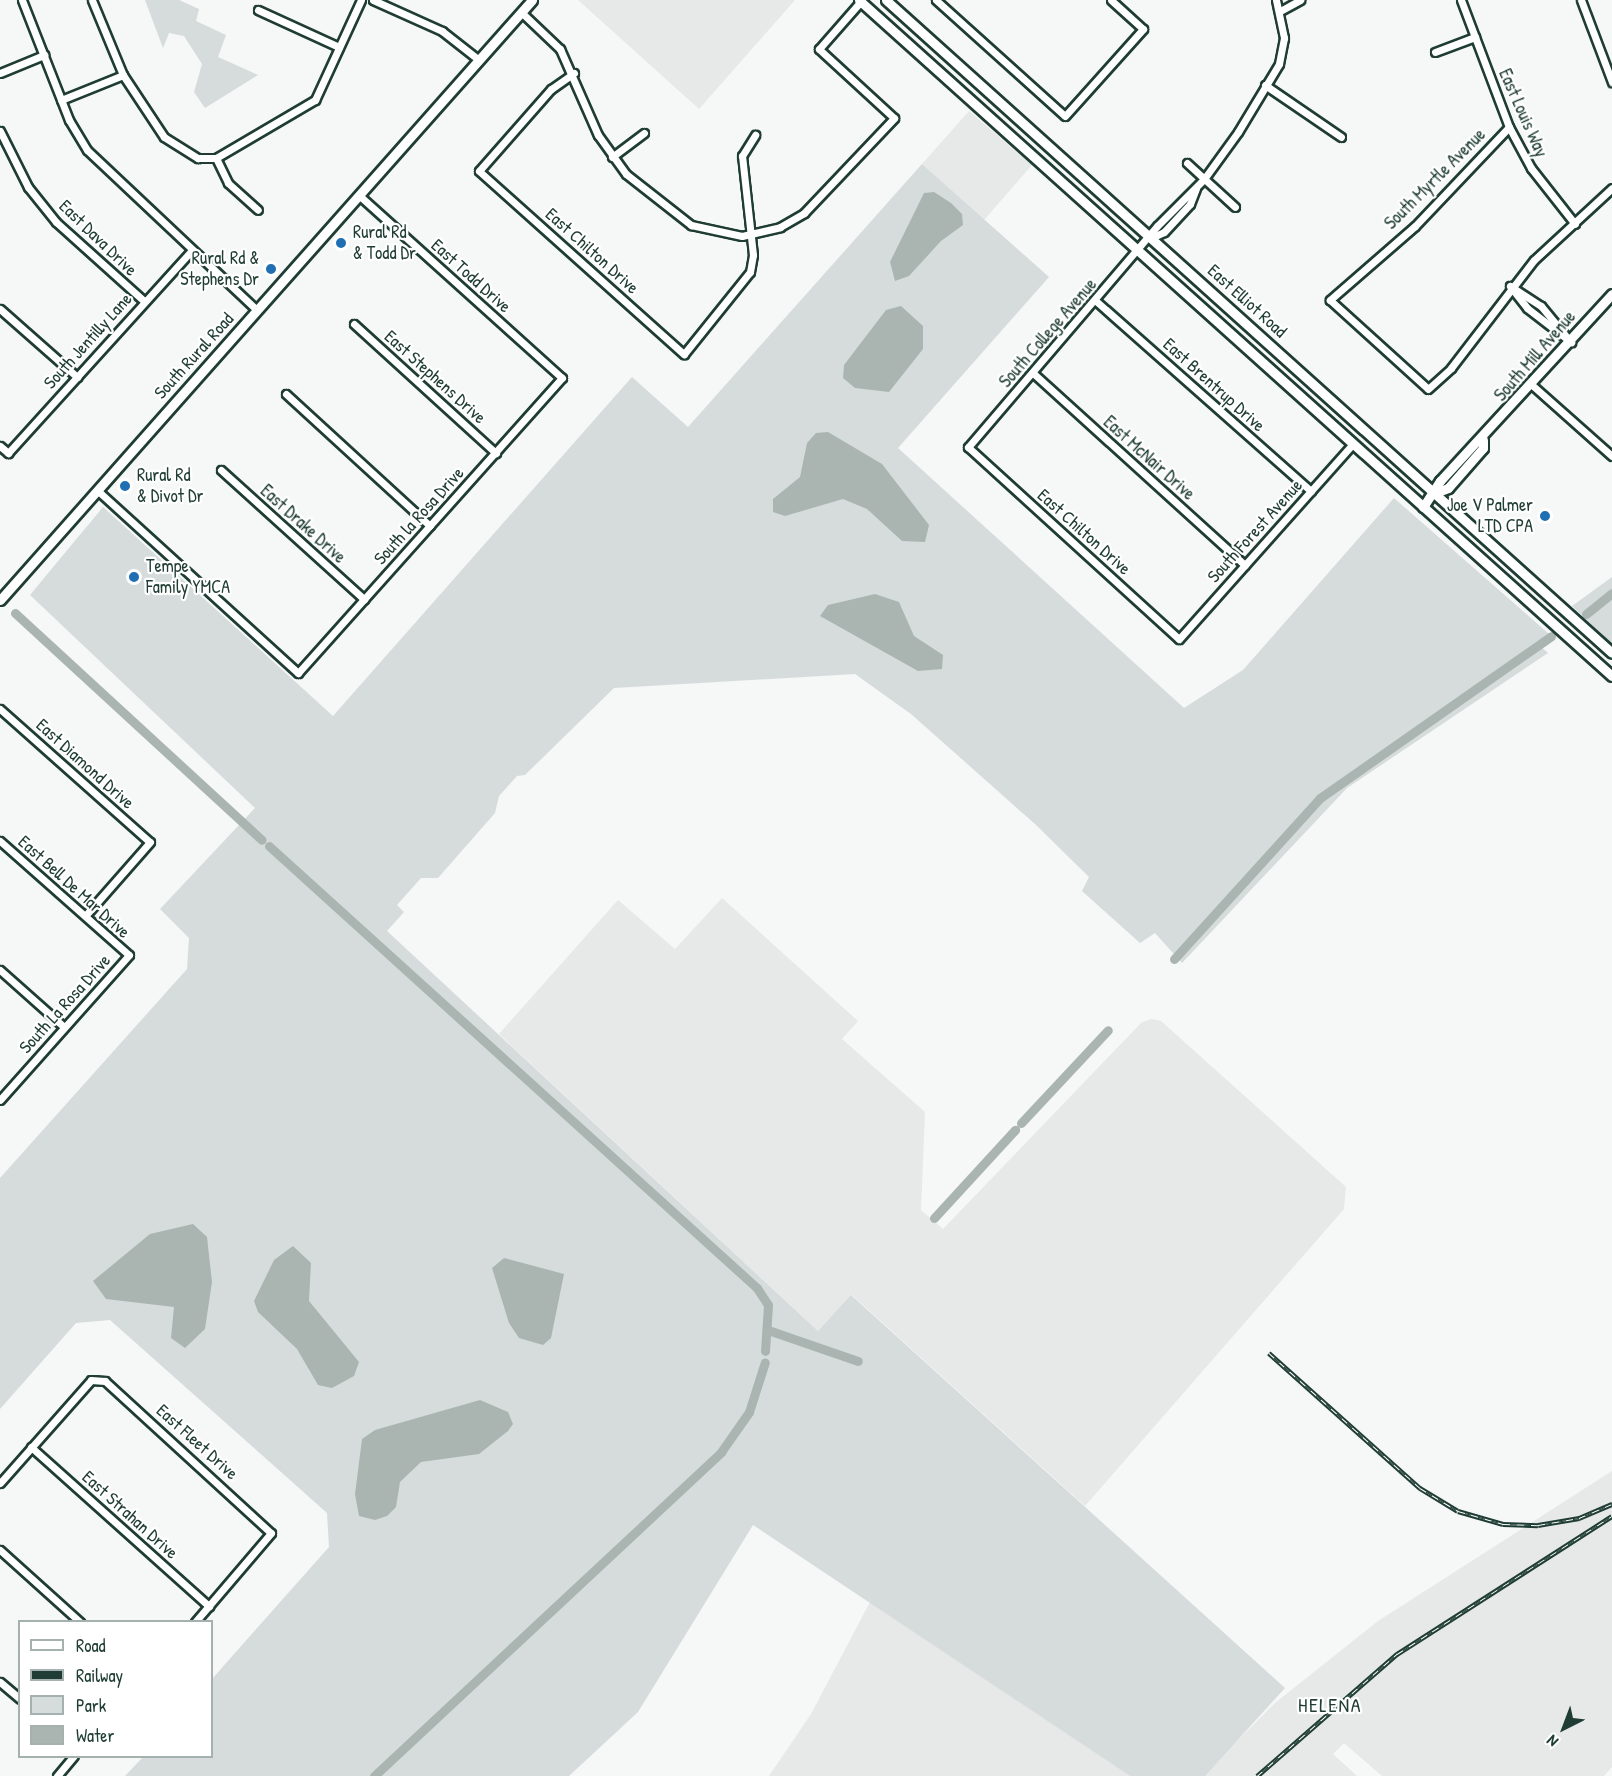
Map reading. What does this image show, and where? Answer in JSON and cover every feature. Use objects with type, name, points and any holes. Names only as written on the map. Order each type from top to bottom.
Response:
[{"type":"main road","name":"South Rural Road","points":[[0,600],[532,0]]},
{"type":"main road","name":"East Elliot Road","points":[[861,0],[1612,676]]},
{"type":"main road","name":"East Elliot Road","points":[[886,0],[1612,653]]},
{"type":"main road","points":[[1068,187],[1080,174]]},
{"type":"main road","name":"South Mill Avenue","points":[[1423,507],[1435,493],[1448,488],[1483,448],[1484,440],[1612,295]]},
{"type":"street","points":[[22,0],[61,100],[98,164],[257,310]]},
{"type":"street","points":[[92,0],[123,75],[164,137],[198,158],[216,158],[315,100],[361,0]]},
{"type":"street","points":[[373,0],[442,31],[480,60]]},
{"type":"street","points":[[521,12],[560,49],[574,73],[612,157],[670,214],[691,225],[718,234],[752,234],[804,213],[894,118],[819,49],[861,0]]},
{"type":"street","points":[[936,0],[1065,116],[1143,29],[1111,0]]},
{"type":"street","points":[[1276,0],[1282,10],[1300,0]]},
{"type":"street","name":"East Louis Way","points":[[1461,0],[1509,127],[1531,168],[1575,224]]},
{"type":"street","points":[[1581,0],[1612,82]]},
{"type":"street","points":[[258,10],[339,47]]},
{"type":"street","name":"South College Avenue","points":[[968,447],[1140,251],[1176,203],[1204,179],[1265,85],[1283,47],[1282,10]]},
{"type":"street","points":[[1435,52],[1475,37]]},
{"type":"street","points":[[0,73],[44,55]]},
{"type":"street","name":"East Chilton Drive","points":[[574,73],[551,89],[479,171],[684,354],[742,288],[753,255],[752,234]]},
{"type":"street","points":[[61,100],[123,75]]},
{"type":"street","points":[[1265,85],[1341,137]]},
{"type":"street","name":"South Myrtle Avenue","points":[[1509,127],[1415,226],[1329,300],[1428,389],[1451,368],[1510,286]]},
{"type":"street","name":"East Dava Drive","points":[[0,131],[28,186],[56,222],[144,301]]},
{"type":"street","points":[[612,157],[644,133]]},
{"type":"street","points":[[752,234],[742,156],[754,135]]},
{"type":"street","points":[[216,158],[228,183],[258,210]]},
{"type":"street","points":[[1186,163],[1235,207]]},
{"type":"street","name":"South College Avenue","points":[[1151,238],[1164,232],[1184,211],[1196,188]]},
{"type":"street","points":[[1510,286],[1612,188]]},
{"type":"street","name":"East Todd Drive","points":[[359,195],[562,378]]},
{"type":"street","points":[[1176,203],[1184,211]]},
{"type":"street","name":"South Jentilly Lane","points":[[0,446],[8,453],[191,251]]},
{"type":"street","points":[[1510,286],[1541,306],[1570,342]]},
{"type":"street","points":[[1510,286],[1534,314],[1570,342]]},
{"type":"street","name":"East Brentrup Drive","points":[[1096,301],[1311,491]]},
{"type":"street","points":[[1534,314],[1541,306]]},
{"type":"street","points":[[0,309],[77,376]]},
{"type":"street","name":"East Stephens Drive","points":[[354,324],[496,453]]},
{"type":"street","name":"East McNair Drive","points":[[1033,374],[1245,565]]},
{"type":"street","name":"South la Rosa Drive","points":[[97,490],[298,673],[562,378]]},
{"type":"street","points":[[1532,385],[1612,456]]},
{"type":"street","points":[[286,394],[430,526]]},
{"type":"street","name":"South Forest Avenue","points":[[1179,639],[1353,444]]},
{"type":"street","name":"East Chilton Drive","points":[[968,447],[1179,639]]},
{"type":"street","name":"East Drake Drive","points":[[221,470],[364,599]]},
{"type":"street","name":"East Diamond Drive","points":[[0,709],[150,842],[85,916]]},
{"type":"street","name":"East Bell De Mar Drive","points":[[0,841],[129,955]]},
{"type":"street","name":"South La Rosa Drive","points":[[0,1100],[129,955]]},
{"type":"street","points":[[0,970],[64,1027]]},
{"type":"street","name":"East Fleet Drive","points":[[32,1447],[97,1377],[271,1533],[209,1606]]},
{"type":"street","points":[[0,1483],[32,1447]]},
{"type":"street","name":"East Strahan Drive","points":[[32,1447],[209,1606]]},
{"type":"street","points":[[0,1550],[78,1620]]},
{"type":"street","points":[[197,1620],[209,1606]]},
{"type":"street","points":[[0,1682],[18,1698]]},
{"type":"street","points":[[57,1776],[72,1758]]},
{"type":"shaded area","points":[[578,0],[795,0],[699,109]]},
{"type":"shaded area","points":[[969,111],[1032,165],[984,220],[922,164]]},
{"type":"shaded area","points":[[722,898],[858,1021],[842,1039],[925,1112],[921,1210],[943,1229],[1142,1022],[1152,1019],[1161,1021],[1346,1187],[1344,1209],[1085,1506],[852,1295],[818,1331],[499,1034],[618,900],[675,949]]},
{"type":"shaded area","points":[[1612,1471],[1612,1767],[1604,1776],[1382,1776],[1344,1743],[1333,1754],[1357,1776],[1202,1776],[1275,1703],[1378,1621]]},
{"type":"shaded area","points":[[870,1602],[1130,1776],[769,1776],[811,1714]]},
{"type":"green space","points":[[145,0],[179,0],[199,9],[196,21],[226,35],[218,57],[258,75],[205,108],[194,92],[202,64],[184,36],[169,33],[163,48]]},
{"type":"green space","points":[[922,164],[1049,277],[898,448],[1184,708],[1243,670],[1394,498],[1549,634],[1537,643],[1548,653],[1347,788],[1182,963],[1155,933],[1140,943],[1082,891],[1089,877],[1035,824],[911,714],[855,674],[614,688],[525,775],[517,776],[499,796],[495,813],[438,878],[421,878],[397,905],[404,912],[387,931],[818,1331],[851,1295],[1285,1688],[1205,1776],[1130,1776],[753,1525],[638,1712],[569,1776],[125,1776],[142,1758],[213,1758],[213,1678],[329,1547],[327,1513],[110,1320],[76,1323],[0,1409],[0,1178],[187,969],[189,938],[160,909],[255,808],[30,595],[103,507],[333,716],[632,377],[688,427]]},
{"type":"green space","points":[[1612,577],[1612,642],[1611,643],[1572,606]]},
{"type":"water","points":[[934,192],[951,203],[962,214],[963,225],[941,241],[909,276],[895,281],[890,262],[924,193]]},
{"type":"water","points":[[901,306],[923,326],[923,349],[889,392],[855,388],[843,378],[844,365],[886,310]]},
{"type":"water","points":[[828,432],[882,464],[929,525],[925,542],[902,541],[867,509],[843,499],[785,516],[773,512],[773,499],[800,477],[807,443],[816,433]]},
{"type":"water","points":[[875,594],[899,602],[914,636],[943,655],[942,669],[918,671],[820,616],[828,605]]},
{"type":"water","points":[[193,1224],[207,1237],[212,1282],[205,1329],[185,1348],[171,1338],[174,1307],[106,1299],[93,1281],[150,1234]]},
{"type":"water","points":[[293,1246],[311,1263],[309,1301],[359,1362],[354,1376],[332,1388],[318,1385],[297,1349],[258,1312],[254,1301],[274,1260]]},
{"type":"water","points":[[504,1258],[564,1274],[551,1338],[543,1345],[519,1338],[509,1323],[492,1268]]},
{"type":"water","points":[[480,1400],[508,1412],[513,1424],[508,1431],[479,1454],[421,1462],[400,1482],[396,1507],[387,1516],[375,1520],[359,1516],[355,1494],[362,1439],[375,1430]]},
{"type":"waterway","points":[[1586,614],[1612,593]]},
{"type":"waterway","points":[[15,613],[262,840]]},
{"type":"waterway","points":[[1174,959],[1320,798],[1551,636]]},
{"type":"waterway","points":[[269,846],[757,1288],[768,1305],[765,1351]]},
{"type":"waterway","points":[[1021,1123],[1108,1030]]},
{"type":"waterway","points":[[934,1218],[1015,1130]]},
{"type":"waterway","points":[[768,1330],[858,1361]]},
{"type":"waterway","points":[[374,1776],[721,1452],[749,1412],[765,1362]]},
{"type":"railway","points":[[1269,1353],[1420,1488],[1458,1511],[1503,1524],[1538,1525],[1579,1518],[1612,1504]]},
{"type":"railway","points":[[1257,1776],[1397,1654],[1612,1516]]},
{"type":"place","name":"Rural Rd & Todd Dr","points":[[341,243]]},
{"type":"place","name":"Rural Rd & Stephens Dr","points":[[271,269]]},
{"type":"place","name":"Rural Rd & Divot Dr","points":[[125,486]]},
{"type":"place","name":"Joe V Palmer LTD CPA","points":[[1545,516]]},
{"type":"place","name":"Tempe Family YMCA","points":[[134,577]]},
{"type":"district","name":"HELENA","points":[[1330,1704]]}]
